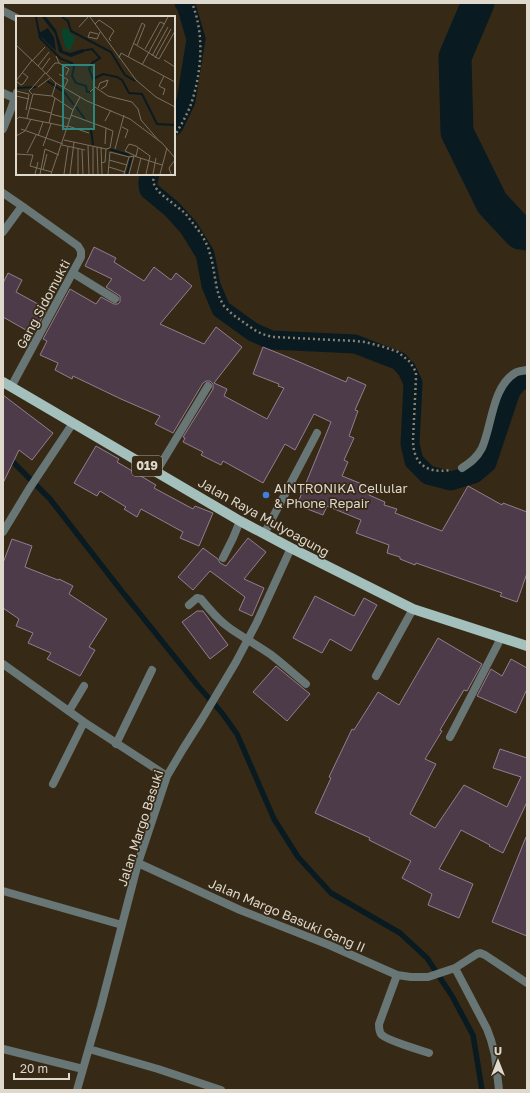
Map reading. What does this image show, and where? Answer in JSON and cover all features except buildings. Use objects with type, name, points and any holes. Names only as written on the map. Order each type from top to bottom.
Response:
[{"type":"main road","name":"Jalan Raya Mulyoagung","points":[[7,385],[240,521],[291,548],[413,609],[527,646]]},
{"type":"street","points":[[3,11],[16,18]]},
{"type":"street","points":[[3,93],[16,95],[3,129]]},
{"type":"street","points":[[3,193],[22,206],[3,232]]},
{"type":"street","name":"Gang Sidomukti","points":[[7,385],[81,258],[78,246],[22,206]]},
{"type":"street","points":[[73,273],[115,299]]},
{"type":"street","points":[[462,468],[474,460],[482,449],[498,394],[506,381],[516,372],[527,370]]},
{"type":"street","points":[[156,472],[208,386]]},
{"type":"street","points":[[3,532],[29,489],[73,423]]},
{"type":"street","points":[[264,534],[316,434]]},
{"type":"street","points":[[223,558],[240,521]]},
{"type":"street","name":"Jalan Margo Basuki","points":[[77,1090],[101,1006],[138,863],[167,776],[236,662],[291,548]]},
{"type":"street","points":[[189,605],[197,598],[201,599],[219,620],[270,654],[306,684]]},
{"type":"street","points":[[376,676],[413,609]]},
{"type":"street","points":[[450,737],[501,638]]},
{"type":"street","points":[[3,664],[116,744],[167,776]]},
{"type":"street","points":[[116,744],[152,670]]},
{"type":"street","points":[[69,711],[84,686]]},
{"type":"street","points":[[53,784],[84,722]]},
{"type":"street","name":"Jalan Margo Basuki Gang II","points":[[138,863],[240,910],[397,975],[428,977],[453,968]]},
{"type":"street","points":[[3,891],[122,925]]},
{"type":"street","points":[[499,1090],[495,1055],[487,1028],[453,968],[480,953],[527,984]]},
{"type":"street","points":[[397,975],[379,1024],[380,1033],[389,1039],[429,1053]]},
{"type":"street","points":[[89,1049],[158,1069],[222,1090]]},
{"type":"street","points":[[3,1051],[83,1069]]},
{"type":"path","points":[[175,136],[193,99],[199,66],[201,46],[200,29],[192,3]]},
{"type":"path","points":[[155,175],[153,181],[155,187],[161,194],[185,213],[202,235],[208,247],[217,289],[224,306],[243,322],[262,334],[273,337],[365,342],[384,347],[402,355],[410,362],[416,372],[413,448],[415,455],[418,460],[428,468],[434,470],[447,471],[462,468]]},
{"type":"waterway","points":[[175,124],[186,101],[196,39],[186,5],[184,3]]},
{"type":"waterway","points":[[478,3],[455,57],[457,132],[492,203],[520,233],[527,234]]},
{"type":"waterway","points":[[150,175],[148,182],[149,190],[172,209],[189,228],[205,254],[211,285],[221,309],[253,332],[271,340],[355,344],[399,361],[407,370],[413,383],[410,444],[414,461],[428,475],[451,481],[474,474],[487,463],[511,391],[519,381],[527,380]]},
{"type":"waterway","points":[[3,452],[50,499],[120,589],[198,686],[222,713],[237,734],[274,819],[298,857],[331,893],[400,933],[427,958],[452,996],[473,1035],[482,1090]]},
{"type":"place","name":"AINTRONIKA Cellular & Phone Repair","points":[[266,495]]}]
